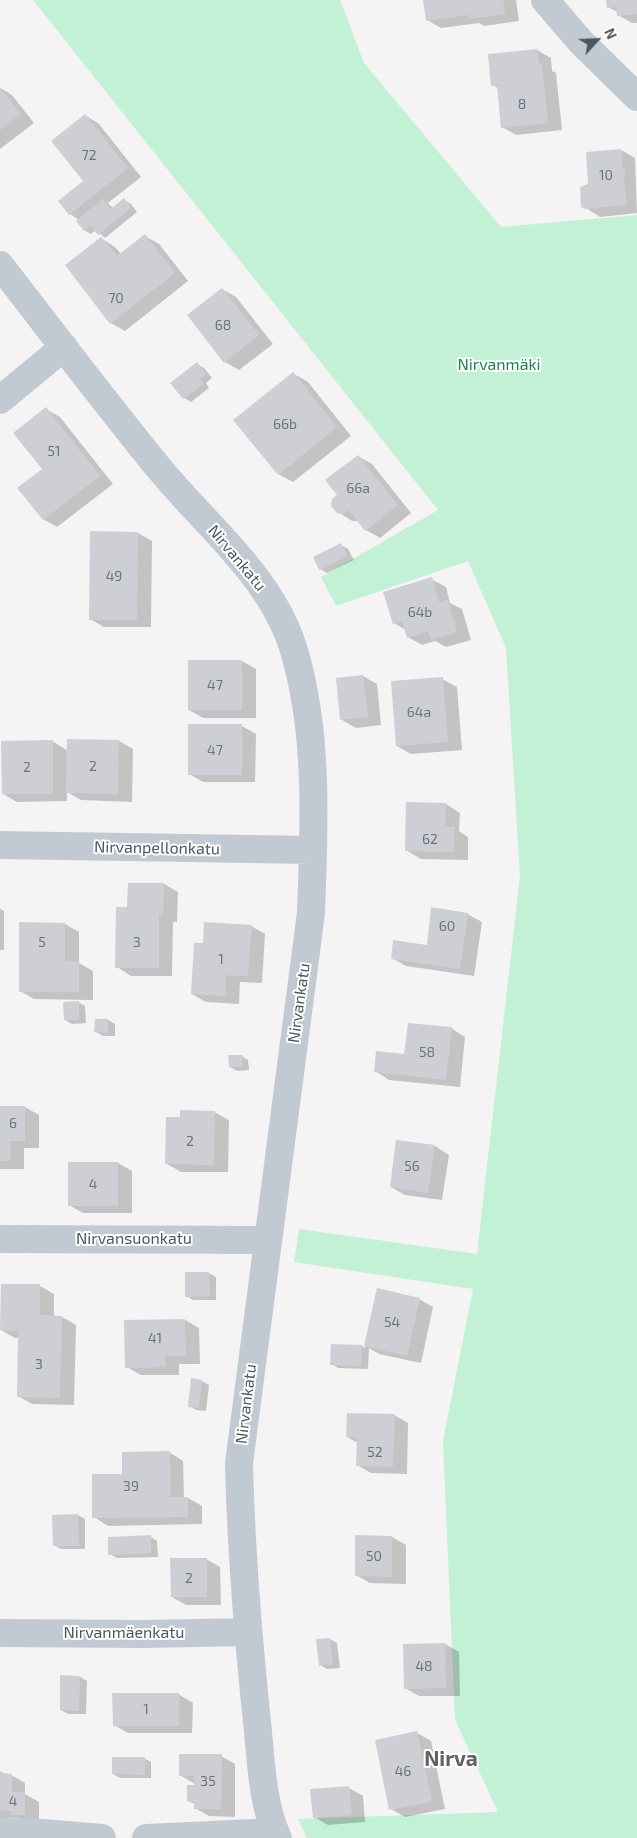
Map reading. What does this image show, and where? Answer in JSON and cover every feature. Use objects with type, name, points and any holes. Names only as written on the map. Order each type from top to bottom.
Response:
[{"type":"street","points":[[545,0],[580,40],[637,97]]},
{"type":"street","name":"Nirvankatu","points":[[0,265],[158,467],[253,573],[268,594],[288,634],[295,654],[310,727],[313,782],[310,922],[239,1463],[240,1518],[248,1632],[268,1807],[277,1835]]},
{"type":"street","points":[[0,400],[64,347]]},
{"type":"street","name":"Nirvanpellonkatu","points":[[0,845],[313,850]]},
{"type":"street","name":"Nirvansuonkatu","points":[[0,1239],[267,1240]]},
{"type":"street","name":"Nirvanmäenkatu","points":[[0,1633],[143,1634],[248,1632]]},
{"type":"street","points":[[0,1832],[42,1832],[102,1838]]},
{"type":"street","points":[[146,1838],[277,1835]]},
{"type":"green space","name":"Nirvanmäki","points":[[33,0],[340,0],[364,63],[501,227],[637,215],[637,1838],[307,1838],[298,1819],[498,1812],[455,1720],[443,1441],[473,1289],[294,1262],[299,1229],[477,1254],[520,876],[506,648],[468,561],[336,606],[321,577],[438,510]]},
{"type":"building","points":[[423,0],[503,0],[505,14],[469,19],[469,15],[426,21]]},
{"type":"building","points":[[606,0],[637,0],[637,14],[617,16],[616,7],[607,8]]},
{"type":"building","points":[[537,49],[539,64],[542,63],[548,123],[501,128],[497,85],[491,86],[488,54]]},
{"type":"building","points":[[0,88],[21,114],[0,130]]},
{"type":"building","points":[[85,114],[128,168],[69,215],[58,201],[83,181],[51,141]]},
{"type":"building","points":[[621,149],[623,168],[626,171],[624,179],[627,205],[585,209],[581,207],[580,187],[588,184],[586,152]]},
{"type":"building","points":[[124,198],[131,208],[98,235],[90,225],[84,231],[76,221],[103,199],[111,209]]},
{"type":"building","points":[[145,234],[175,273],[110,324],[65,265],[101,237],[117,256]]},
{"type":"building","points":[[222,288],[259,335],[224,363],[187,315]]},
{"type":"building","points":[[197,362],[206,374],[200,379],[203,384],[183,399],[170,383]]},
{"type":"building","points":[[293,372],[337,427],[278,475],[233,420]]},
{"type":"building","points":[[46,407],[100,476],[43,520],[17,488],[42,469],[13,433]]},
{"type":"building","points":[[358,455],[398,505],[365,531],[349,510],[343,514],[337,513],[331,506],[332,499],[337,495],[325,480]]},
{"type":"building","points":[[90,531],[138,532],[137,620],[89,620]]},
{"type":"building","points":[[341,543],[347,556],[319,570],[313,557]]},
{"type":"building","points":[[432,577],[439,602],[448,600],[457,632],[431,640],[428,631],[407,638],[402,621],[393,624],[383,592]]},
{"type":"building","points":[[188,660],[242,660],[242,710],[188,710]]},
{"type":"building","points":[[363,675],[368,717],[340,720],[336,678]]},
{"type":"building","points":[[443,677],[448,742],[396,746],[391,681]]},
{"type":"building","points":[[188,724],[242,724],[242,775],[188,775]]},
{"type":"building","points":[[67,739],[119,740],[118,794],[66,793]]},
{"type":"building","points":[[53,740],[53,794],[2,794],[1,741]]},
{"type":"building","points":[[406,802],[446,803],[445,827],[455,827],[454,852],[405,851]]},
{"type":"building","points":[[128,883],[164,883],[163,915],[159,915],[159,968],[115,968],[116,907],[127,907]]},
{"type":"building","points":[[431,907],[468,913],[460,969],[391,959],[393,940],[427,945]]},
{"type":"building","points":[[19,922],[65,923],[65,961],[79,962],[79,992],[19,992]]},
{"type":"building","points":[[204,922],[252,925],[248,976],[226,975],[225,996],[191,994],[194,943],[203,943]]},
{"type":"building","points":[[79,1001],[79,1020],[64,1020],[63,1002]]},
{"type":"building","points":[[95,1019],[108,1019],[108,1033],[94,1032]]},
{"type":"building","points":[[408,1023],[452,1027],[446,1080],[374,1072],[376,1051],[404,1054]]},
{"type":"building","points":[[228,1055],[242,1055],[242,1067],[229,1067]]},
{"type":"building","points":[[0,1106],[25,1106],[25,1141],[10,1141],[10,1161],[0,1161]]},
{"type":"building","points":[[180,1110],[215,1111],[214,1165],[165,1164],[166,1117],[180,1117]]},
{"type":"building","points":[[396,1140],[435,1145],[428,1193],[390,1187]]},
{"type":"building","points":[[68,1162],[118,1162],[118,1206],[68,1206]]},
{"type":"building","points":[[185,1272],[209,1272],[210,1296],[185,1297]]},
{"type":"building","points":[[1,1284],[40,1284],[40,1315],[62,1316],[60,1398],[17,1397],[18,1331],[0,1330]]},
{"type":"building","points":[[377,1288],[420,1298],[407,1356],[364,1346]]},
{"type":"building","points":[[185,1319],[186,1356],[165,1356],[166,1367],[125,1368],[124,1320]]},
{"type":"building","points":[[331,1344],[362,1345],[361,1366],[330,1365]]},
{"type":"building","points":[[191,1378],[202,1380],[199,1408],[188,1407]]},
{"type":"building","points":[[347,1413],[395,1414],[393,1467],[356,1466],[357,1438],[346,1437]]},
{"type":"building","points":[[170,1451],[170,1497],[188,1497],[188,1517],[92,1518],[92,1474],[122,1474],[122,1452]]},
{"type":"building","points":[[78,1514],[79,1546],[53,1546],[52,1515]]},
{"type":"building","points":[[151,1535],[151,1553],[108,1555],[108,1537]]},
{"type":"building","points":[[355,1535],[392,1536],[392,1577],[355,1576]]},
{"type":"building","points":[[170,1558],[207,1558],[207,1597],[171,1597]]},
{"type":"building","points":[[330,1638],[333,1664],[319,1666],[316,1639]]},
{"type":"building","points":[[445,1643],[446,1688],[404,1689],[403,1644]]},
{"type":"building","points":[[60,1675],[80,1676],[79,1711],[60,1710]]},
{"type":"building","points":[[112,1693],[179,1693],[179,1726],[113,1726]]},
{"type":"building","points":[[417,1731],[432,1801],[389,1810],[375,1740]]},
{"type":"building","points":[[179,1754],[222,1754],[221,1809],[194,1809],[194,1802],[187,1801],[187,1785],[194,1785],[194,1776],[179,1776]]},
{"type":"building","points":[[112,1757],[145,1757],[145,1775],[112,1774]]},
{"type":"building","points":[[0,1773],[12,1774],[12,1792],[25,1792],[25,1815],[10,1815],[10,1811],[0,1810]]},
{"type":"building","points":[[349,1786],[352,1815],[313,1818],[310,1789]]},
{"type":"district","name":"Nirva","points":[[451,1759]]}]
